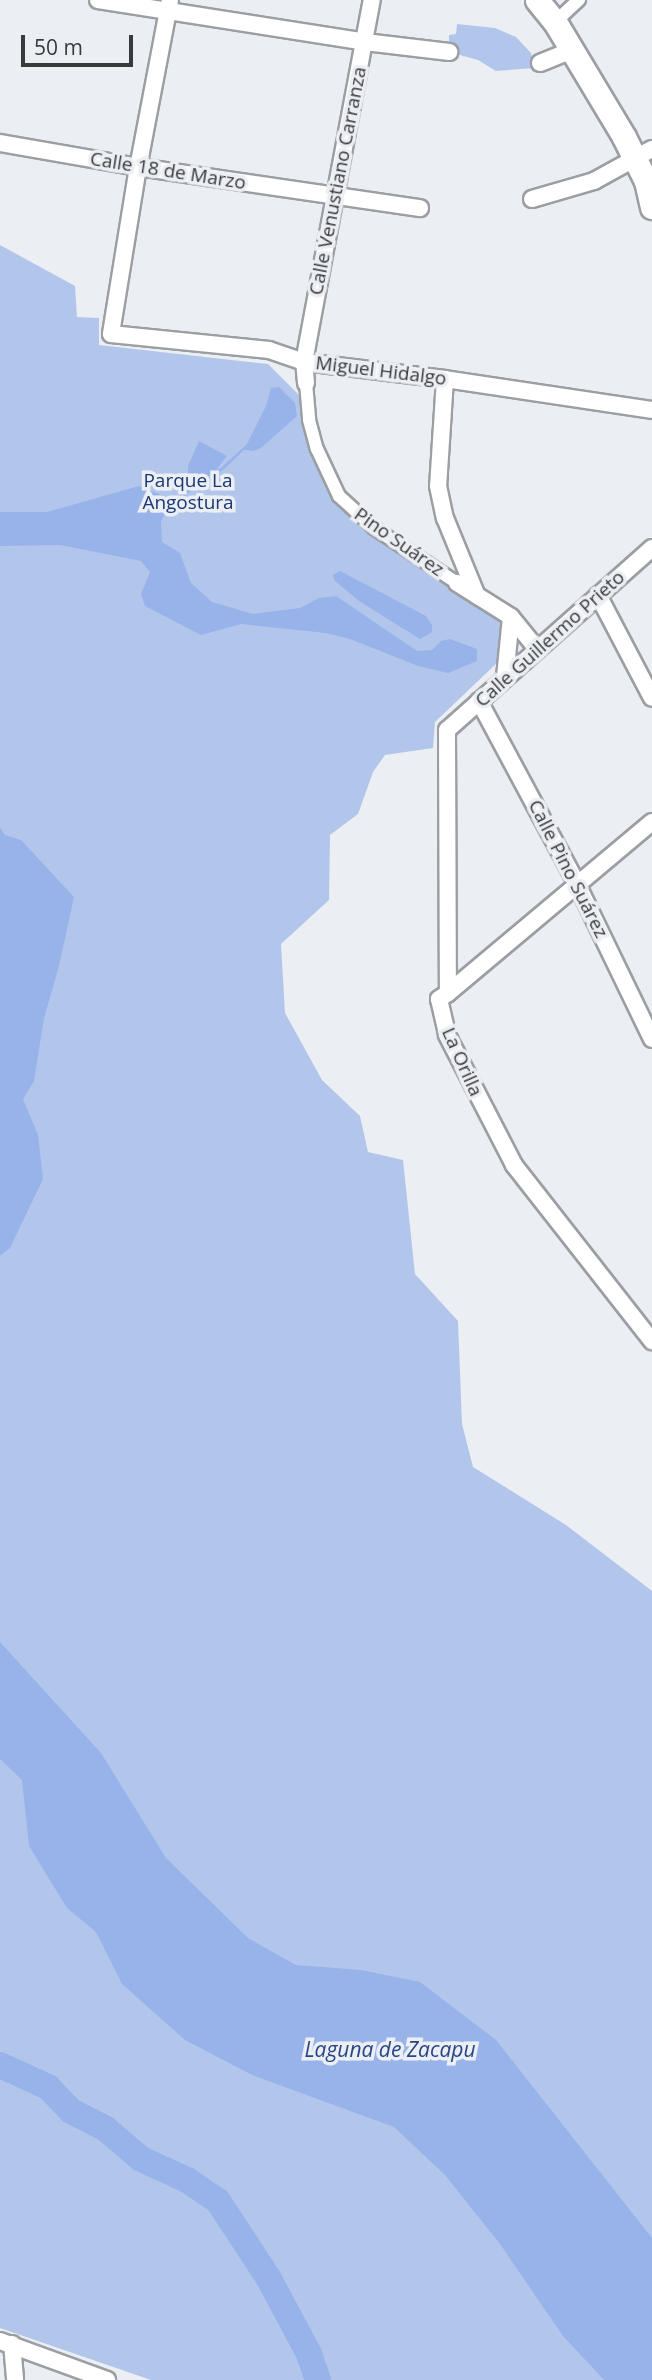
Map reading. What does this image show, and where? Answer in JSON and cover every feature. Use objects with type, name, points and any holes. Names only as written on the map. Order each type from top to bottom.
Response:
[{"type":"main road","points":[[537,0],[555,22],[570,51],[644,154],[652,207]]},
{"type":"street","points":[[98,0],[169,5],[365,42],[449,52]]},
{"type":"street","name":"Calle Venustiano Carranza","points":[[304,362],[372,0]]},
{"type":"street","points":[[555,22],[579,0]]},
{"type":"street","points":[[138,167],[169,5]]},
{"type":"street","points":[[540,63],[570,51]]},
{"type":"street","name":"Calle 18 de Marzo","points":[[0,143],[336,198],[420,208]]},
{"type":"street","points":[[532,199],[594,181],[644,154]]},
{"type":"street","name":"Miguel Hidalgo","points":[[138,167],[111,334],[269,351],[304,362],[444,379],[652,410]]},
{"type":"street","points":[[304,362],[306,383]]},
{"type":"street","points":[[444,379],[438,486],[445,519],[477,596]]},
{"type":"street","name":"Pino Suárez","points":[[306,383],[309,419],[317,449],[339,496],[374,528],[457,583]]},
{"type":"street","name":"Calle Guillermo Prieto","points":[[447,730],[652,548]]},
{"type":"street","points":[[457,583],[511,617],[537,649]]},
{"type":"street","points":[[598,595],[652,698]]},
{"type":"street","points":[[505,677],[511,617]]},
{"type":"street","name":"Calle Pino Suárez","points":[[480,701],[578,886],[652,1039]]},
{"type":"street","name":"La Orilla","points":[[447,730],[447,993],[439,999],[447,1035],[514,1165],[652,1342]]},
{"type":"street","points":[[447,993],[578,886],[652,821]]},
{"type":"street","points":[[6,2343],[15,2380]]},
{"type":"street","points":[[6,2343],[107,2380]]},
{"type":"green space","points":[[457,24],[495,28],[516,37],[531,53],[534,68],[496,71],[478,60],[449,52],[449,35],[456,34]]},
{"type":"green space","name":"Parque La Angostura","points":[[0,245],[75,286],[77,317],[99,318],[99,345],[268,364],[301,397],[339,497],[505,614],[499,661],[435,722],[433,748],[385,755],[373,772],[358,814],[330,835],[329,900],[281,944],[285,1013],[322,1080],[360,1116],[368,1152],[403,1160],[415,1274],[458,1321],[462,1424],[473,1467],[566,1525],[652,1591],[652,2380],[151,2380],[0,2328]]},
{"type":"water","points":[[279,387],[295,403],[297,416],[261,448],[244,450],[223,470],[205,478],[165,514],[161,521],[162,542],[180,553],[191,583],[212,602],[253,614],[300,608],[319,598],[336,596],[417,651],[432,650],[441,641],[450,639],[477,649],[477,661],[448,673],[418,666],[350,639],[326,633],[241,624],[201,635],[145,606],[141,594],[150,572],[141,561],[60,545],[0,546],[0,512],[47,512],[139,486],[171,499],[178,495],[188,482],[188,466],[199,441],[227,456],[216,470],[221,468],[247,444],[266,406],[271,388]]},
{"type":"water","points":[[340,571],[426,616],[432,625],[432,632],[420,639],[359,601],[334,580],[333,575]]},
{"type":"water","points":[[0,828],[5,835],[21,840],[74,897],[44,1018],[34,1081],[23,1099],[38,1135],[43,1179],[10,1248],[0,1256]]},
{"type":"water","name":"Laguna de Zacapu","points":[[0,1642],[101,1753],[166,1858],[248,1938],[296,1965],[361,1970],[420,1982],[496,2040],[652,2238],[652,2380],[604,2380],[563,2336],[500,2244],[445,2175],[394,2127],[252,2075],[185,2040],[122,1984],[96,1932],[67,1908],[29,1846],[22,1780],[0,1759]]},
{"type":"waterway","points":[[0,2065],[48,2087],[71,2111],[106,2129],[141,2159],[187,2180],[218,2201],[269,2279],[309,2354],[318,2380]]}]
